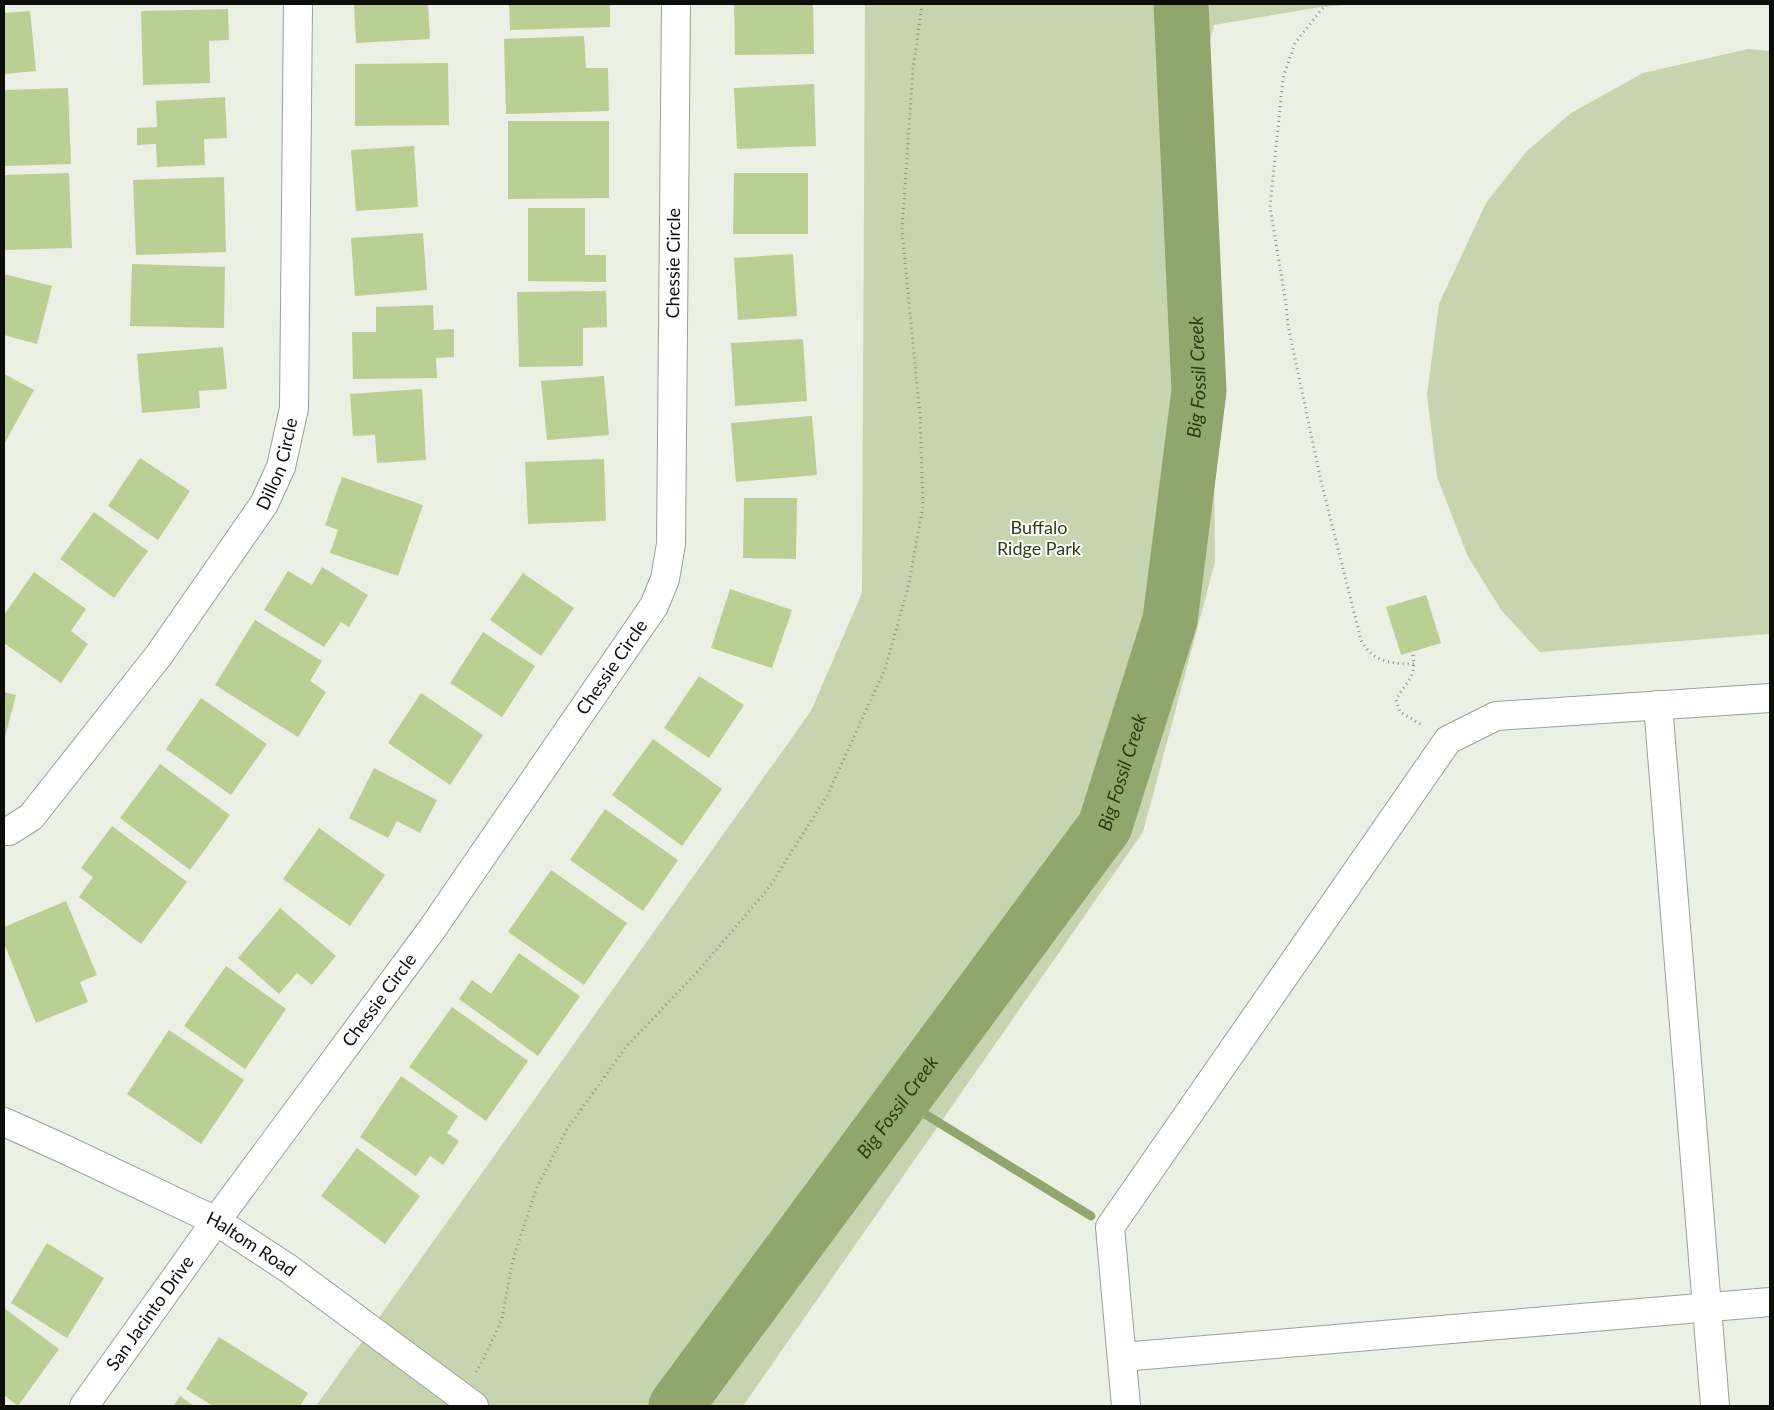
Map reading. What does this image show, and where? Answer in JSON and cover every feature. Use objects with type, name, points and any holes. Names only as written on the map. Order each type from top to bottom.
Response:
[{"type":"street","name":"Dillon Circle","points":[[4,831],[9,831],[31,817],[159,655],[264,504],[281,467],[294,408],[298,4]]},
{"type":"street","name":"Chessie Circle","points":[[216,1222],[432,929],[654,606],[665,579],[670,544],[676,4]]},
{"type":"street","points":[[1126,1406],[1110,1227],[1448,740],[1496,716],[1770,698]]},
{"type":"street","points":[[1658,705],[1715,1406]]},
{"type":"street","name":"Haltom Road","points":[[4,1122],[216,1222],[289,1269],[467,1402]]},
{"type":"street","name":"San Jacinto Drive","points":[[84,1406],[216,1222]]},
{"type":"street","points":[[1122,1357],[1770,1302]]},
{"type":"path","points":[[467,1402],[502,1319],[512,1263],[536,1189],[567,1129],[626,1047],[698,971],[768,889],[828,796],[885,669],[908,588],[922,506],[920,416],[902,230],[913,69],[922,4]]},
{"type":"path","points":[[1326,4],[1296,43],[1283,78],[1270,207],[1288,324],[1318,468],[1361,640],[1365,648],[1379,660],[1397,664],[1415,664]]},
{"type":"path","points":[[1413,655],[1415,664],[1412,676],[1396,700],[1400,712],[1448,740]]},
{"type":"green space","name":"Buffalo Ridge Park","points":[[865,4],[1359,4],[1321,7],[1214,25],[1210,41],[1215,562],[1143,832],[743,1406],[316,1406],[811,711],[862,593]]},
{"type":"green space","points":[[1748,49],[1770,51],[1770,634],[1540,652],[1502,611],[1468,557],[1437,477],[1427,394],[1439,304],[1486,203],[1526,152],[1571,113],[1643,73]]},
{"type":"building","points":[[354,4],[428,4],[430,39],[356,43]]},
{"type":"building","points":[[509,4],[610,4],[610,27],[510,30]]},
{"type":"building","points":[[734,4],[813,4],[814,54],[735,55]]},
{"type":"building","points":[[228,9],[229,40],[209,41],[210,83],[143,85],[141,11]]},
{"type":"building","points":[[30,11],[36,71],[4,74],[4,13]]},
{"type":"building","points":[[584,36],[586,68],[608,68],[609,111],[506,114],[504,39]]},
{"type":"building","points":[[448,63],[449,125],[355,126],[355,64]]},
{"type":"building","points":[[814,84],[816,146],[737,149],[734,88]]},
{"type":"building","points":[[68,88],[71,164],[4,166],[4,90]]},
{"type":"building","points":[[225,97],[227,138],[204,139],[205,165],[157,167],[156,144],[137,145],[137,128],[157,127],[156,101]]},
{"type":"building","points":[[508,121],[609,121],[609,198],[508,199]]},
{"type":"building","points":[[414,146],[418,207],[356,211],[351,150]]},
{"type":"building","points":[[69,173],[72,248],[4,250],[4,175]]},
{"type":"building","points":[[734,173],[808,173],[808,234],[733,234]]},
{"type":"building","points":[[224,177],[226,252],[136,255],[133,180]]},
{"type":"building","points":[[528,208],[585,208],[585,255],[606,255],[606,282],[528,281]]},
{"type":"building","points":[[423,233],[427,290],[355,296],[351,238]]},
{"type":"building","points":[[793,254],[797,316],[738,320],[734,258]]},
{"type":"building","points":[[132,264],[225,267],[224,328],[130,326]]},
{"type":"building","points":[[4,274],[52,286],[37,344],[4,335]]},
{"type":"building","points":[[606,291],[607,327],[583,328],[583,366],[519,367],[517,292]]},
{"type":"building","points":[[433,305],[434,330],[454,329],[454,357],[436,358],[437,378],[353,379],[352,332],[376,332],[376,307]]},
{"type":"building","points":[[803,339],[807,401],[735,406],[731,343]]},
{"type":"building","points":[[223,347],[227,389],[199,391],[200,408],[142,413],[137,354]]},
{"type":"building","points":[[4,374],[34,390],[4,444]]},
{"type":"building","points":[[604,376],[609,435],[547,440],[541,381]]},
{"type":"building","points":[[422,389],[426,460],[377,463],[375,435],[353,436],[350,394]]},
{"type":"building","points":[[812,416],[817,475],[736,482],[731,423]]},
{"type":"building","points":[[140,458],[190,491],[158,540],[108,506]]},
{"type":"building","points":[[604,459],[606,521],[528,524],[525,462]]},
{"type":"building","points":[[342,477],[423,505],[398,576],[330,553],[338,530],[325,525]]},
{"type":"building","points":[[744,498],[797,498],[796,559],[743,558]]},
{"type":"building","points":[[94,512],[148,551],[114,598],[60,559]]},
{"type":"building","points":[[322,567],[368,595],[349,627],[341,622],[324,647],[264,610],[288,571],[312,585]]},
{"type":"building","points":[[34,572],[86,609],[71,631],[88,644],[61,683],[4,643],[4,615]]},
{"type":"building","points":[[523,573],[574,608],[541,656],[490,620]]},
{"type":"building","points":[[730,589],[792,610],[772,668],[711,648]]},
{"type":"building","points":[[1426,595],[1441,643],[1401,655],[1386,607]]},
{"type":"building","points":[[255,620],[322,661],[310,681],[326,692],[298,737],[215,685]]},
{"type":"building","points":[[483,632],[535,666],[502,717],[450,683]]},
{"type":"building","points":[[699,676],[744,705],[709,758],[664,728]]},
{"type":"building","points":[[4,692],[16,695],[4,741]]},
{"type":"building","points":[[421,693],[483,735],[450,785],[388,743]]},
{"type":"building","points":[[201,698],[267,744],[231,795],[166,749]]},
{"type":"building","points":[[653,739],[722,789],[682,846],[612,795]]},
{"type":"building","points":[[160,764],[230,815],[190,870],[120,818]]},
{"type":"building","points":[[374,768],[437,800],[420,833],[397,821],[388,838],[349,818]]},
{"type":"building","points":[[605,809],[678,860],[643,911],[570,860]]},
{"type":"building","points":[[112,826],[187,882],[141,944],[79,897],[93,877],[81,868]]},
{"type":"building","points":[[319,828],[385,875],[350,926],[283,879]]},
{"type":"building","points":[[551,870],[627,923],[584,985],[508,932]]},
{"type":"building","points":[[66,901],[97,975],[80,982],[88,1002],[36,1023],[4,943],[4,927]]},
{"type":"building","points":[[280,908],[336,956],[312,985],[297,973],[279,994],[238,958]]},
{"type":"building","points":[[519,953],[580,996],[538,1056],[459,999],[472,980],[491,994]]},
{"type":"building","points":[[226,966],[286,1009],[245,1069],[184,1026]]},
{"type":"building","points":[[452,1007],[528,1061],[486,1121],[409,1067]]},
{"type":"building","points":[[169,1030],[244,1080],[201,1144],[127,1094]]},
{"type":"building","points":[[401,1076],[458,1116],[447,1133],[459,1141],[443,1165],[430,1156],[416,1176],[360,1137]]},
{"type":"building","points":[[357,1148],[420,1196],[385,1244],[321,1196]]},
{"type":"building","points":[[47,1243],[104,1278],[67,1338],[11,1303]]},
{"type":"building","points":[[4,1308],[59,1349],[18,1406],[4,1395]]},
{"type":"building","points":[[219,1337],[308,1393],[300,1406],[213,1406],[186,1389]]},
{"type":"building","points":[[180,1396],[194,1406],[173,1406]]},
{"type":"waterway","name":"Big Fossil Creek","points":[[676,1406],[1105,826],[1170,620],[1199,391],[1181,4]]},
{"type":"waterway","points":[[902,1100],[1091,1216]]}]
